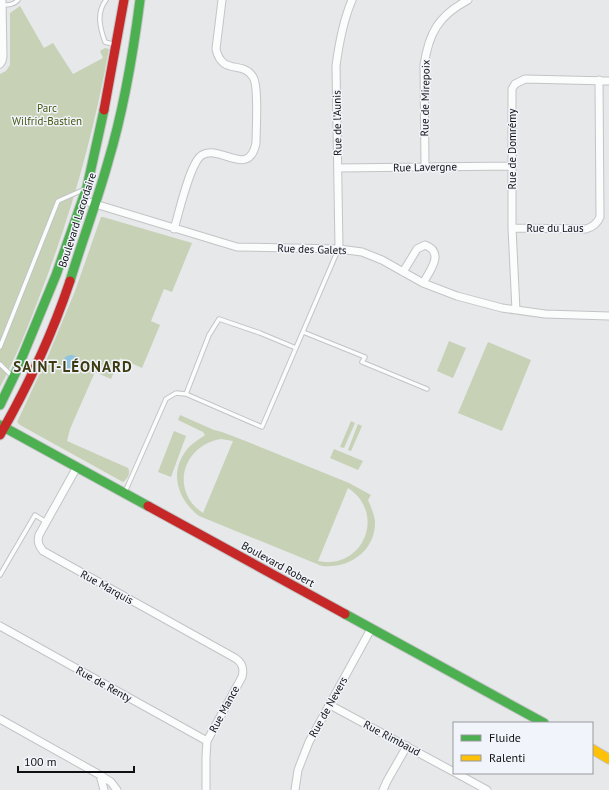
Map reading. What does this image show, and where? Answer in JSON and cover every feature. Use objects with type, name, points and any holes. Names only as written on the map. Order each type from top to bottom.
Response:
[{"type":"main road","name":"Boulevard Lacordaire","points":[[0,405],[56,275],[86,189],[101,125],[117,45],[124,0]]},
{"type":"main road","name":"Boulevard Lacordaire","points":[[2,429],[24,389],[52,328],[96,204],[112,149],[126,90],[140,0]]},
{"type":"main road","name":"Boulevard Robert","points":[[2,429],[77,467],[542,722]]},
{"type":"main road","points":[[593,750],[609,759]]},
{"type":"street","points":[[174,229],[192,168],[198,158],[203,154],[210,153],[236,160],[244,159],[250,156],[256,143],[255,80],[249,72],[224,63],[217,53],[216,44],[222,0]]},
{"type":"street","name":"Rue de l'Aunis","points":[[339,248],[336,66],[338,46],[352,0]]},
{"type":"street","name":"Rue de Mirepoix","points":[[425,166],[424,66],[426,49],[432,33],[439,23],[447,14],[468,0]]},
{"type":"street","points":[[1,62],[2,3]]},
{"type":"street","name":"Rue de Domrémy","points":[[516,310],[512,228],[512,89],[515,84],[525,79],[609,80]]},
{"type":"street","name":"Rue du Laus","points":[[512,228],[586,229],[598,221],[600,217],[599,80]]},
{"type":"street","name":"Rue Lavergne","points":[[338,168],[512,166]]},
{"type":"street","name":"Rue des Galets","points":[[82,200],[174,229],[242,248],[339,248],[362,252],[423,283],[477,302],[516,310],[568,316],[609,316]]},
{"type":"street","points":[[403,272],[417,249],[424,245],[430,247],[433,251],[435,261],[423,283]]},
{"type":"street","name":"Rue Marquis","points":[[77,467],[38,539],[40,548],[44,552],[240,661],[243,666],[242,677]]},
{"type":"street","name":"Rue de Renty","points":[[0,626],[208,741]]},
{"type":"street","name":"Rue de Nevers","points":[[295,790],[298,770],[303,754],[371,628]]},
{"type":"street","name":"Rue Mance","points":[[206,790],[206,757],[208,741],[242,677]]},
{"type":"street","name":"Rue Rimbaud","points":[[330,704],[453,772]]},
{"type":"street","points":[[0,719],[100,775],[111,782],[117,790]]},
{"type":"street","points":[[383,790],[407,746]]},
{"type":"street","name":"Rue Rimbaud","points":[[457,774],[486,790]]},
{"type":"street","points":[[100,775],[104,790]]},
{"type":"lane","points":[[2,3],[10,5],[16,3],[18,0]]},
{"type":"lane","points":[[106,0],[100,15],[100,29],[105,42],[117,45]]},
{"type":"lane","points":[[0,347],[58,201],[86,189]]},
{"type":"lane","points":[[124,493],[166,399],[176,393],[186,394],[262,427],[339,248]]},
{"type":"lane","points":[[186,394],[209,335],[219,319],[260,333],[296,348]]},
{"type":"lane","points":[[303,332],[365,357],[362,362],[427,389]]},
{"type":"lane","points":[[0,364],[13,377]]},
{"type":"lane","points":[[0,575],[36,515],[46,522]]},
{"type":"green space","name":"Parc Wilfrid-Bastien","points":[[20,6],[44,48],[53,43],[73,74],[103,58],[100,51],[105,48],[109,49],[89,143],[72,204],[62,235],[26,330],[0,387],[0,74],[6,71],[10,65],[10,13]]},
{"type":"green space","points":[[101,217],[192,243],[172,292],[164,289],[151,321],[160,325],[142,368],[120,358],[111,379],[95,372],[70,429],[67,441],[128,468],[129,474],[123,482],[17,422],[48,356],[75,291]]},
{"type":"green space","points":[[449,341],[466,348],[453,378],[437,371]]},
{"type":"green space","points":[[488,342],[531,360],[502,431],[458,413]]},
{"type":"green space","points":[[180,415],[214,430],[248,442],[349,483],[371,495],[368,500],[375,518],[374,532],[366,549],[351,561],[332,566],[322,566],[199,516],[191,509],[180,492],[177,474],[183,455],[190,446],[205,435],[203,432],[178,420]],"holes":[[[221,439],[233,441],[203,513],[192,504],[186,493],[184,482],[185,470],[190,459],[197,450],[208,443]],[[348,488],[360,499],[366,511],[368,525],[364,538],[358,549],[347,557],[334,562],[318,561]]]},
{"type":"green space","points":[[351,421],[355,423],[344,448],[340,447]]},
{"type":"green space","points":[[358,424],[362,426],[351,451],[348,450]]},
{"type":"green space","points":[[174,431],[186,436],[171,477],[158,472]]},
{"type":"green space","points":[[334,449],[363,461],[358,470],[330,458]]},
{"type":"water","points":[[71,355],[77,357],[79,363],[77,369],[71,371],[65,369],[63,363],[65,357]]},
{"type":"traffic: fast","points":[[70,281],[104,177],[119,122],[131,61],[140,0]]},
{"type":"traffic: fast","points":[[0,405],[16,372],[56,275],[87,187],[104,110]]},
{"type":"traffic: fast","points":[[0,425],[148,506]]},
{"type":"traffic: fast","points":[[345,614],[542,722]]},
{"type":"traffic: slow","points":[[593,750],[609,759]]},
{"type":"traffic: jam","points":[[104,110],[124,0]]},
{"type":"traffic: jam","points":[[0,435],[39,360],[70,281]]},
{"type":"traffic: jam","points":[[148,506],[345,614]]},
{"type":"district","name":"SAINT-LÉONARD","points":[[73,367]]}]
